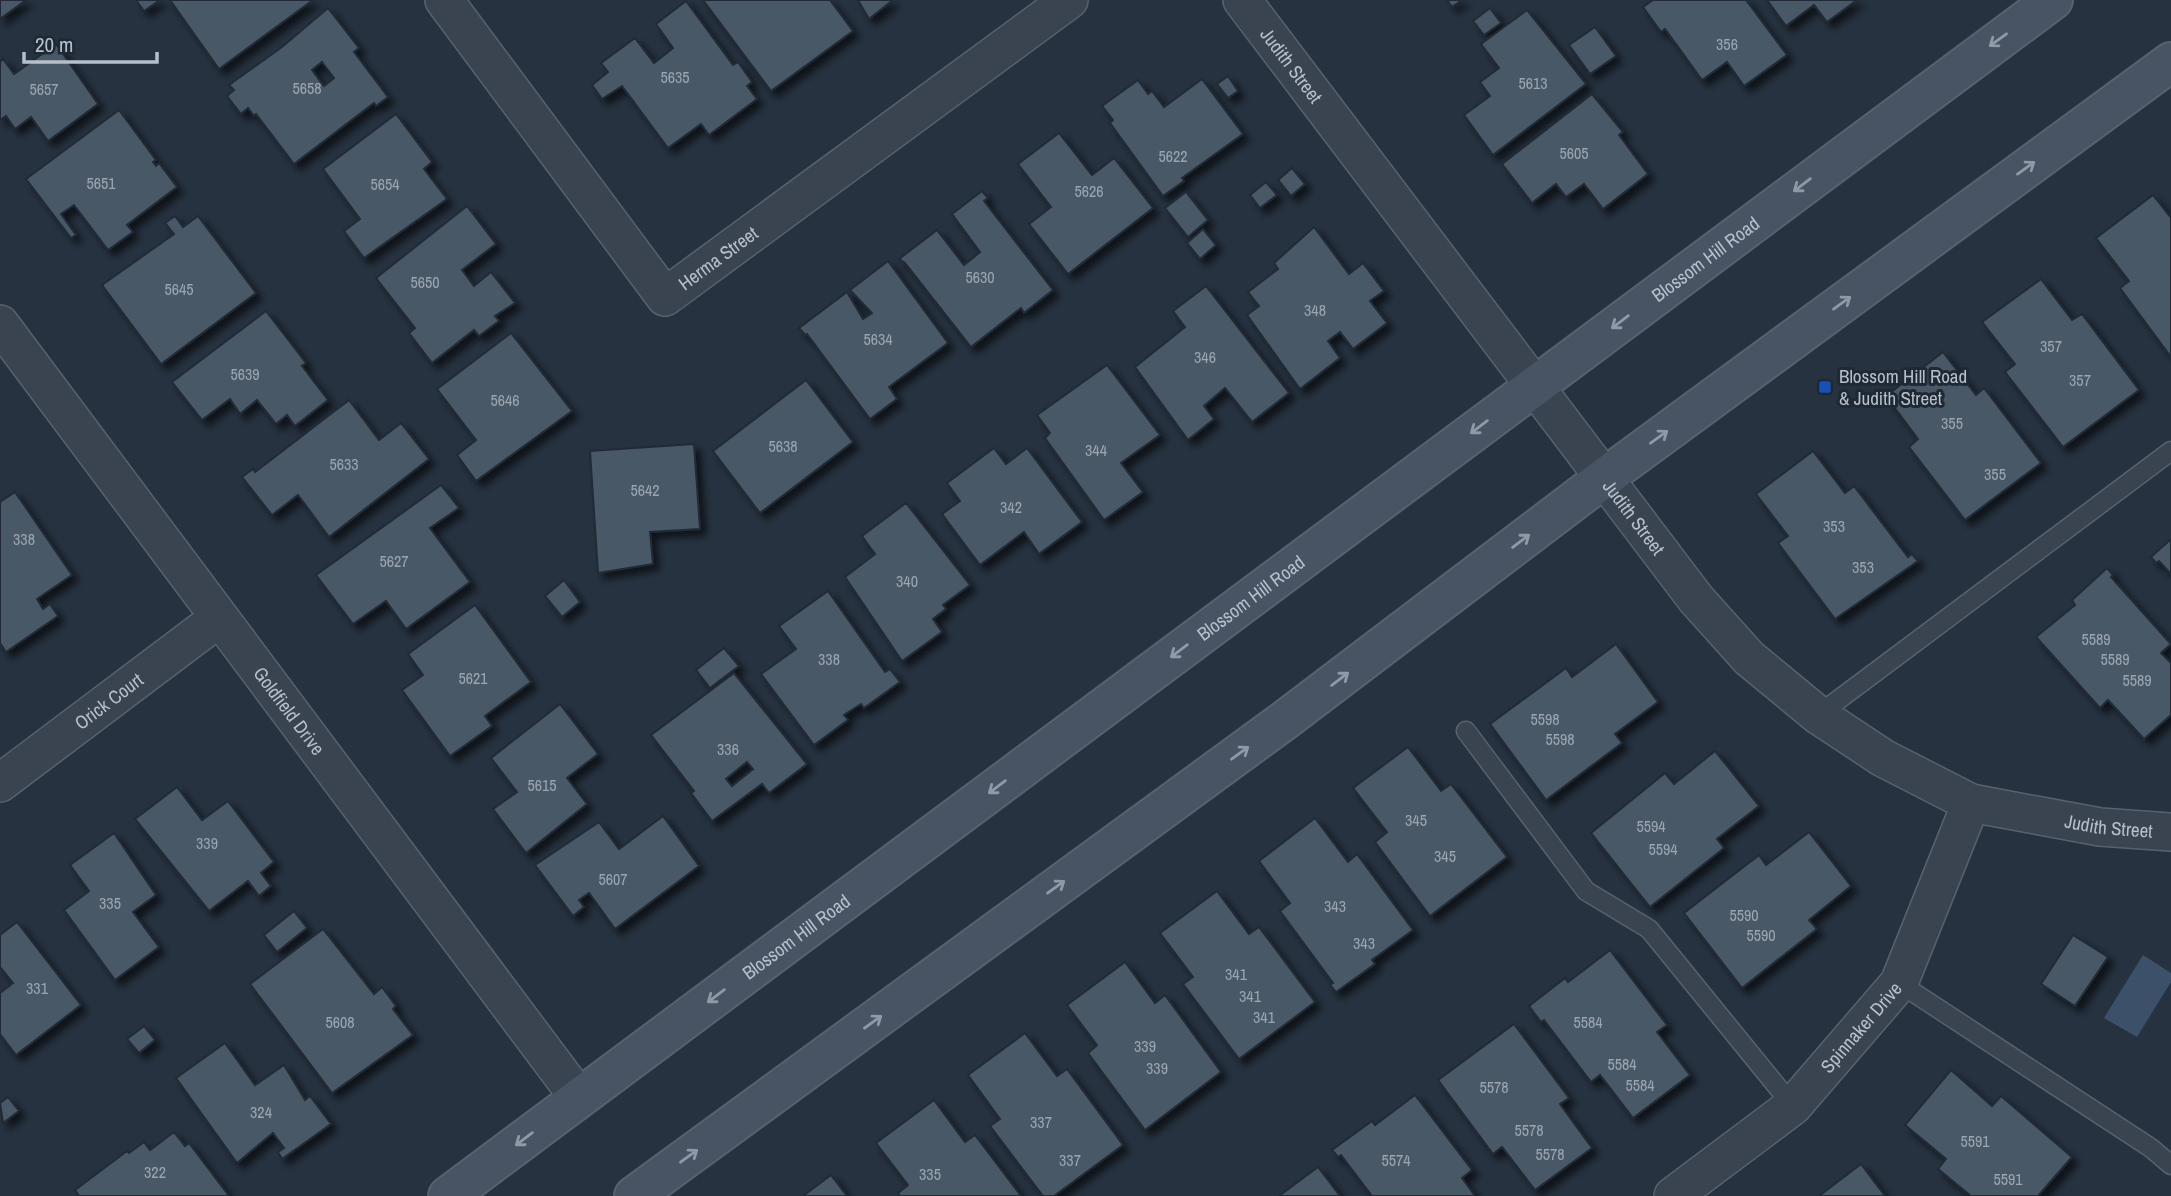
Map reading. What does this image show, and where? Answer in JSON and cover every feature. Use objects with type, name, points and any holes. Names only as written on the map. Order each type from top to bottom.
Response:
[{"type":"main road","name":"Blossom Hill Road","points":[[448,1196],[2053,0]]},
{"type":"main road","points":[[634,1196],[1285,720],[1604,478],[2171,62]]},
{"type":"street","name":"Herma Street","points":[[444,0],[665,297],[1069,0]]},
{"type":"street","name":"Judith Street","points":[[1242,0],[1696,599],[1749,659],[1818,715],[1883,758],[1971,803],[2100,827],[2171,832]]},
{"type":"street","name":"Goldfield Drive","points":[[0,324],[579,1098]]},
{"type":"street","name":"Orick Court","points":[[0,783],[219,618]]},
{"type":"street","name":"Spinnaker Drive","points":[[1673,1196],[1793,1106],[1899,983],[1971,803]]},
{"type":"lane","points":[[1818,715],[2171,451]]},
{"type":"lane","points":[[1466,731],[1586,891],[1649,929],[1793,1106]]},
{"type":"lane","points":[[1899,983],[2151,1148],[2171,1165]]},
{"type":"water","points":[[2143,955],[2171,973],[2171,982],[2137,1037],[2104,1018]]},
{"type":"building","points":[[0,0],[26,0],[0,19]]},
{"type":"building","points":[[136,0],[160,0],[144,11]]},
{"type":"building","points":[[170,0],[313,0],[219,69]]},
{"type":"building","points":[[703,0],[830,0],[853,31],[771,91]]},
{"type":"building","points":[[858,0],[893,0],[869,19]]},
{"type":"building","points":[[1447,0],[1462,0],[1452,7]]},
{"type":"building","points":[[1653,0],[1746,0],[1787,55],[1744,86],[1727,62],[1702,80],[1665,29],[1661,32],[1643,7]]},
{"type":"building","points":[[1767,0],[1857,0],[1827,22],[1814,5],[1786,26]]},
{"type":"building","points":[[686,1],[733,65],[738,62],[752,82],[747,86],[757,99],[709,135],[701,124],[668,148],[622,86],[602,99],[592,85],[608,72],[601,63],[635,38],[654,63],[673,48],[656,24]]},
{"type":"building","points":[[328,8],[359,48],[354,52],[388,97],[376,106],[374,103],[294,164],[256,114],[254,116],[248,108],[241,114],[227,96],[234,90],[229,85],[282,47]],"holes":[[[322,62],[334,78],[324,86],[312,70]]]},
{"type":"building","points":[[1490,8],[1501,23],[1484,35],[1473,21]]},
{"type":"building","points":[[1527,10],[1586,84],[1493,155],[1464,115],[1490,96],[1480,82],[1499,68],[1481,44]]},
{"type":"building","points":[[1595,27],[1616,56],[1590,74],[1569,45]]},
{"type":"building","points":[[56,44],[98,104],[48,141],[31,117],[15,129],[6,116],[0,120],[0,62],[3,59],[14,74]]},
{"type":"building","points":[[1228,76],[1238,91],[1228,98],[1217,84]]},
{"type":"building","points":[[1202,79],[1243,134],[1182,178],[1184,181],[1163,196],[1110,123],[1113,120],[1102,106],[1138,80],[1148,94],[1152,91],[1164,107]]},
{"type":"building","points":[[1592,94],[1623,132],[1619,135],[1648,174],[1603,209],[1584,184],[1566,197],[1556,184],[1532,203],[1502,164]]},
{"type":"building","points":[[119,110],[156,160],[153,162],[156,166],[159,163],[177,187],[127,225],[133,232],[108,250],[74,205],[61,214],[76,235],[71,238],[26,179]]},
{"type":"building","points":[[396,114],[432,162],[424,169],[447,199],[364,258],[344,231],[360,219],[323,169]]},
{"type":"building","points":[[1059,133],[1092,175],[1114,158],[1153,208],[1068,274],[1029,224],[1051,207],[1018,164]]},
{"type":"building","points":[[1292,168],[1305,184],[1291,196],[1278,180]]},
{"type":"building","points":[[1266,182],[1277,195],[1260,208],[1250,195]]},
{"type":"building","points":[[982,191],[988,198],[984,201],[1053,290],[1024,313],[1021,308],[971,347],[905,263],[899,259],[937,230],[964,265],[980,252],[952,214]]},
{"type":"building","points":[[1186,192],[1208,220],[1188,237],[1165,208]]},
{"type":"building","points":[[2153,195],[2171,218],[2171,357],[2120,288],[2129,281],[2096,238]]},
{"type":"building","points":[[467,206],[496,244],[462,270],[474,286],[491,272],[515,303],[495,316],[499,321],[479,336],[474,330],[432,363],[409,333],[415,328],[376,278]]},
{"type":"building","points":[[175,216],[183,227],[198,216],[256,293],[161,364],[102,285],[174,234],[165,223]]},
{"type":"building","points":[[1314,227],[1349,274],[1363,263],[1384,291],[1370,301],[1387,323],[1353,349],[1340,332],[1328,341],[1340,358],[1300,389],[1247,315],[1259,306],[1248,292],[1278,269],[1274,263]]},
{"type":"building","points":[[1203,229],[1216,245],[1200,259],[1187,243]]},
{"type":"building","points":[[888,261],[948,343],[889,387],[897,399],[870,419],[807,334],[799,328],[847,292],[863,319],[872,313],[850,290]]},
{"type":"building","points":[[2041,279],[2072,320],[2082,314],[2139,390],[2063,447],[2005,372],[2015,364],[1982,322]]},
{"type":"building","points":[[1206,286],[1289,393],[1252,422],[1225,388],[1204,406],[1214,419],[1188,440],[1135,367],[1185,327],[1173,311]]},
{"type":"building","points":[[266,311],[306,363],[302,366],[328,400],[295,426],[287,415],[276,424],[257,400],[240,414],[230,399],[202,420],[172,382]]},
{"type":"building","points":[[511,333],[572,411],[476,481],[457,455],[476,440],[437,389]]},
{"type":"building","points":[[1943,352],[1976,395],[1984,388],[2041,463],[1965,520],[1909,447],[1918,439],[1886,396]]},
{"type":"building","points":[[1107,365],[1160,435],[1121,463],[1143,492],[1104,520],[1045,438],[1050,433],[1037,415]]},
{"type":"building","points":[[806,380],[853,442],[760,513],[713,451]]},
{"type":"building","points":[[349,400],[379,440],[401,423],[429,459],[329,537],[298,495],[272,515],[242,477],[253,469],[255,472]]},
{"type":"building","points":[[694,444],[700,529],[650,532],[653,564],[598,573],[590,451]]},
{"type":"building","points":[[994,448],[1006,464],[1027,448],[1082,522],[1039,554],[1024,532],[980,565],[942,514],[960,501],[947,483]]},
{"type":"building","points":[[1813,451],[1845,493],[1854,486],[1908,557],[1912,554],[1918,561],[1835,619],[1778,543],[1788,536],[1756,494]]},
{"type":"building","points":[[441,485],[459,508],[430,528],[470,582],[406,629],[386,601],[353,624],[316,575]]},
{"type":"building","points":[[15,492],[72,575],[37,599],[43,609],[50,604],[58,616],[6,652],[0,643],[0,502]]},
{"type":"building","points":[[906,503],[970,585],[943,605],[946,609],[933,619],[942,632],[902,661],[845,577],[875,554],[862,536]]},
{"type":"building","points":[[2171,539],[2171,574],[2159,561],[2156,563],[2151,557]]},
{"type":"building","points":[[2107,568],[2113,575],[2111,577],[2171,644],[2161,653],[2171,663],[2171,715],[2144,739],[2108,700],[2100,708],[2036,637],[2075,605],[2072,600]]},
{"type":"building","points":[[564,580],[580,602],[562,617],[545,596]]},
{"type":"building","points":[[828,591],[885,672],[890,669],[900,682],[864,708],[861,704],[844,715],[848,720],[814,745],[761,674],[796,649],[779,626]]},
{"type":"building","points":[[475,605],[531,682],[485,716],[492,726],[450,756],[402,690],[423,675],[408,654]]},
{"type":"building","points":[[1616,644],[1658,702],[1615,734],[1622,743],[1546,800],[1490,724],[1566,668],[1572,677]]},
{"type":"building","points":[[724,648],[739,666],[710,688],[696,670]]},
{"type":"building","points":[[734,673],[807,764],[769,793],[762,784],[712,821],[691,793],[694,791],[651,735]],"holes":[[[747,762],[753,769],[732,786],[726,779]]]},
{"type":"building","points":[[560,704],[598,754],[567,778],[587,804],[526,853],[493,809],[517,792],[491,758]]},
{"type":"building","points":[[1408,747],[1441,791],[1451,784],[1507,857],[1430,916],[1375,842],[1387,832],[1353,788]]},
{"type":"building","points":[[1715,751],[1759,806],[1717,839],[1724,848],[1650,907],[1591,833],[1665,773],[1674,784]]},
{"type":"building","points":[[177,787],[202,820],[228,801],[274,862],[261,873],[271,886],[259,896],[248,881],[209,911],[135,819]]},
{"type":"building","points":[[663,816],[699,866],[615,929],[589,893],[579,900],[584,907],[573,916],[535,865],[599,822],[619,849]]},
{"type":"building","points":[[1315,818],[1348,862],[1357,854],[1413,930],[1372,960],[1375,964],[1336,992],[1330,985],[1333,983],[1280,911],[1290,903],[1259,861]]},
{"type":"building","points":[[1809,832],[1851,886],[1809,920],[1817,929],[1742,988],[1684,913],[1759,855],[1766,865]]},
{"type":"building","points":[[114,833],[156,895],[133,912],[159,947],[115,980],[64,910],[89,891],[70,865]]},
{"type":"building","points":[[1217,891],[1249,934],[1259,927],[1315,1002],[1239,1059],[1183,984],[1193,977],[1160,933]]},
{"type":"building","points":[[294,911],[307,928],[277,952],[264,935]]},
{"type":"building","points":[[17,922],[81,1005],[16,1055],[0,1034],[0,993],[13,983],[0,967],[0,935]]},
{"type":"building","points":[[323,929],[374,994],[382,987],[396,1006],[393,1009],[413,1035],[332,1093],[250,984]]},
{"type":"building","points":[[2073,935],[2108,957],[2075,1006],[2041,984]]},
{"type":"building","points":[[1610,950],[1667,1025],[1657,1032],[1690,1075],[1633,1118],[1600,1075],[1591,1082],[1544,1020],[1541,1022],[1529,1006],[1565,978],[1568,982]]},
{"type":"building","points":[[1125,962],[1155,1003],[1165,995],[1221,1072],[1145,1130],[1088,1053],[1097,1045],[1067,1005]]},
{"type":"building","points":[[1514,1024],[1569,1098],[1560,1104],[1592,1148],[1535,1190],[1502,1147],[1493,1154],[1438,1080]]},
{"type":"building","points":[[144,1026],[155,1040],[139,1053],[127,1039]]},
{"type":"building","points":[[1025,1033],[1057,1076],[1067,1069],[1123,1145],[1054,1196],[1043,1196],[990,1126],[1000,1119],[968,1075]]},
{"type":"building","points":[[225,1043],[255,1085],[284,1065],[305,1100],[310,1096],[331,1124],[282,1159],[278,1152],[284,1148],[273,1133],[237,1163],[176,1078]]},
{"type":"building","points":[[1951,1070],[1992,1106],[2001,1096],[2072,1157],[2038,1196],[1971,1196],[1938,1169],[1946,1159],[1905,1125]]},
{"type":"building","points":[[1415,1095],[1472,1170],[1462,1178],[1475,1196],[1372,1196],[1341,1155],[1338,1157],[1332,1150],[1372,1121],[1375,1125]]},
{"type":"building","points":[[8,1097],[19,1111],[3,1123],[0,1103]]},
{"type":"building","points":[[934,1100],[965,1142],[975,1135],[1021,1196],[900,1196],[898,1193],[908,1185],[876,1143]]},
{"type":"building","points":[[174,1132],[185,1146],[189,1143],[229,1196],[79,1196],[75,1190],[127,1151],[129,1153],[144,1142],[150,1150]]},
{"type":"building","points":[[1861,1164],[1885,1196],[1819,1196]]},
{"type":"building","points":[[1318,1167],[1340,1196],[1279,1196]]},
{"type":"building","points":[[831,1175],[847,1196],[803,1196]]},
{"type":"place","name":"Blossom Hill Road & Judith Street","points":[[1825,387]]}]
